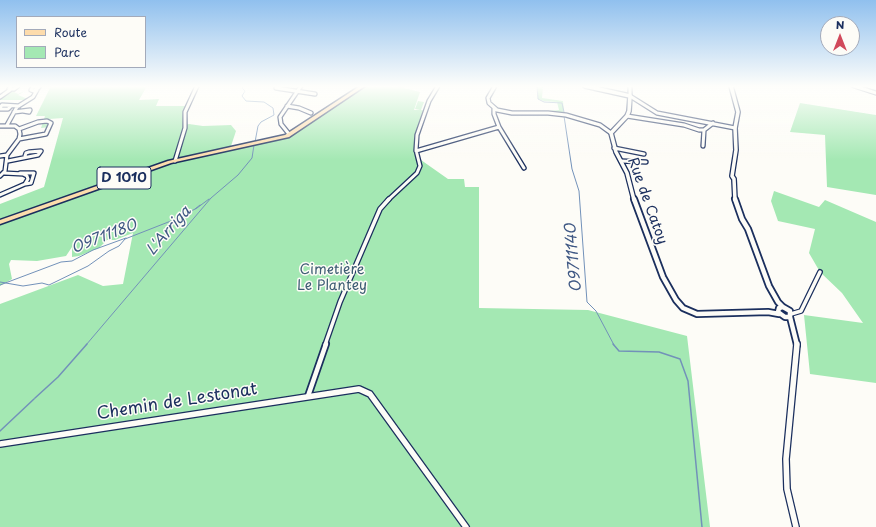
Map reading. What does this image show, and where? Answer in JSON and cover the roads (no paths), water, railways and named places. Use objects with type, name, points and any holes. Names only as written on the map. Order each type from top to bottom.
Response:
[{"type":"main road","name":"D 1010","points":[[0,222],[175,161],[292,134],[326,111]]},
{"type":"main road","name":"D 1010","points":[[279,138],[299,129]]},
{"type":"street","points":[[7,125],[14,112],[23,111]]},
{"type":"street","points":[[175,161],[185,128],[184,114],[185,111]]},
{"type":"street","points":[[284,111],[280,119],[282,127],[289,134]]},
{"type":"street","points":[[304,111],[309,113]]},
{"type":"street","points":[[308,396],[340,302],[380,209],[417,173],[420,166],[416,151],[417,135],[426,111]]},
{"type":"street","points":[[494,111],[499,127],[524,168]]},
{"type":"street","points":[[499,111],[512,114],[548,113],[566,115],[600,125],[611,133],[627,116],[629,111]]},
{"type":"street","points":[[653,111],[657,113],[735,128]]},
{"type":"street","points":[[738,111],[735,128],[734,169],[736,173],[734,179],[734,197],[742,219],[742,224],[749,235],[768,286],[778,302],[780,309],[791,315],[795,331],[797,346],[786,459],[786,473],[790,504],[796,527]]},
{"type":"street","points":[[627,116],[704,130],[713,123]]},
{"type":"street","points":[[0,126],[7,125],[19,129],[38,122],[51,123],[46,134],[19,139]]},
{"type":"street","points":[[416,151],[499,127]]},
{"type":"street","points":[[0,156],[7,155],[19,139],[19,129]]},
{"type":"street","points":[[703,146],[704,130]]},
{"type":"street","name":"Rue de Catoy","points":[[611,133],[614,148],[627,173],[635,205],[652,251],[672,295],[683,308],[692,313],[704,314],[768,312],[780,309]]},
{"type":"street","points":[[614,148],[644,154]]},
{"type":"street","points":[[8,161],[25,156],[38,155],[41,152],[39,150],[29,152],[26,153],[25,156]]},
{"type":"street","points":[[0,176],[4,173],[8,161],[7,155]]},
{"type":"street","points":[[621,161],[646,162]]},
{"type":"street","points":[[0,195],[25,184],[31,183],[34,172],[17,174]]},
{"type":"street","points":[[4,173],[23,174],[28,178],[25,184]]},
{"type":"street","points":[[791,315],[800,311],[820,272]]},
{"type":"street","points":[[780,309],[791,315]]},
{"type":"street","name":"Chemin de Lestonat","points":[[0,444],[359,389],[370,394],[466,527]]},
{"type":"waterway","name":"L'Arriga","points":[[255,142],[258,126],[261,122],[274,115],[273,111]]},
{"type":"waterway","name":"O9711140","points":[[564,116],[572,169],[579,191],[587,302],[596,311],[614,345]]},
{"type":"waterway","name":"L'Arriga","points":[[86,345],[211,198],[238,175],[252,158],[254,145]]},
{"type":"waterway","points":[[5,283],[23,286],[42,283],[49,285],[88,266],[109,251],[119,246],[125,239],[176,219],[197,208],[209,199]]},
{"type":"waterway","name":"O9711180","points":[[195,209],[200,205]]},
{"type":"waterway","name":"O9711180","points":[[179,218],[187,214]]},
{"type":"waterway","name":"O9711180","points":[[5,283],[61,262],[72,261],[93,250],[126,238]]},
{"type":"waterway","name":"O9711180","points":[[0,282],[5,283]]},
{"type":"waterway","name":"O9711180","points":[[0,285],[5,283]]},
{"type":"waterway","name":"L'Arriga","points":[[35,398],[58,377],[87,344]]},
{"type":"waterway","name":"O9711140","points":[[613,344],[619,351],[659,352],[680,359],[688,381],[702,527]]},
{"type":"waterway","name":"L'Arriga","points":[[0,431],[34,399]]},
{"type":"park label","name":"Cimetière Le Plantey","points":[[332,278]]}]
